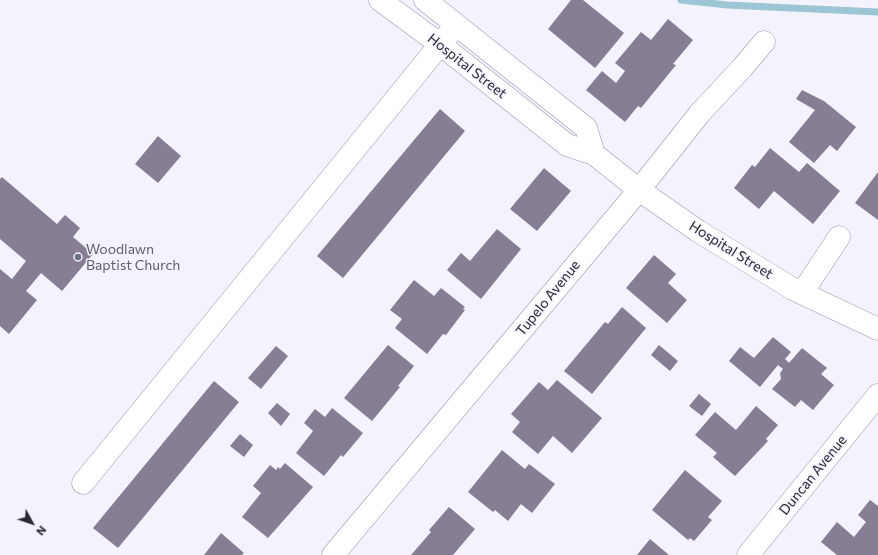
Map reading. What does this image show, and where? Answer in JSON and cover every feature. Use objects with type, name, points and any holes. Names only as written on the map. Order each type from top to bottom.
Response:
[{"type":"street","name":"Hospital Street","points":[[380,0],[441,45],[567,145],[594,154],[639,190],[698,231],[802,293],[876,324]]},
{"type":"street","name":"Hospital Street","points":[[425,0],[586,128],[594,154]]},
{"type":"street","points":[[84,483],[456,25]]},
{"type":"street","name":"Tupelo Avenue","points":[[333,555],[639,190],[700,113],[764,42]]},
{"type":"street","points":[[802,293],[839,237]]},
{"type":"street","name":"Duncan Avenue","points":[[748,555],[878,395]]},
{"type":"building","points":[[571,0],[583,0],[624,33],[595,68],[548,29]]},
{"type":"building","points":[[668,19],[693,40],[673,64],[676,65],[641,108],[638,106],[625,122],[586,90],[602,71],[616,83],[625,71],[615,63],[641,32],[651,40]]},
{"type":"building","points":[[802,90],[824,101],[856,127],[837,151],[830,145],[814,163],[789,142],[815,110],[796,99]]},
{"type":"building","points":[[440,109],[465,131],[343,278],[317,256]]},
{"type":"building","points":[[158,136],[181,156],[158,183],[135,164]]},
{"type":"building","points":[[770,148],[799,172],[807,163],[840,191],[813,224],[774,191],[759,209],[734,188],[752,165],[755,167]]},
{"type":"building","points":[[544,168],[571,191],[537,231],[510,209]]},
{"type":"building","points":[[878,172],[878,220],[855,203]]},
{"type":"building","points":[[2,177],[57,224],[65,215],[80,228],[73,237],[93,254],[62,291],[41,273],[26,291],[37,300],[9,334],[0,326],[0,269],[12,279],[26,261],[0,239],[0,179]]},
{"type":"building","points":[[497,229],[521,249],[481,299],[447,270],[461,253],[470,261]]},
{"type":"building","points":[[654,255],[676,274],[668,283],[687,300],[667,323],[626,288]]},
{"type":"building","points":[[414,280],[434,296],[441,288],[465,307],[463,309],[465,310],[446,335],[443,334],[427,354],[395,328],[402,319],[390,310]]},
{"type":"building","points":[[622,307],[646,328],[592,394],[564,371],[605,322],[608,324]]},
{"type":"building","points":[[773,337],[791,352],[785,359],[789,363],[802,348],[827,368],[821,374],[834,385],[813,410],[801,400],[795,407],[772,389],[781,379],[780,373],[783,369],[778,365],[760,387],[729,361],[740,347],[754,358]]},
{"type":"building","points":[[388,345],[414,366],[398,386],[400,387],[372,421],[344,398]]},
{"type":"building","points":[[659,345],[678,361],[670,371],[651,355]]},
{"type":"building","points":[[276,346],[288,356],[261,389],[248,378]]},
{"type":"building","points":[[557,380],[602,418],[572,453],[553,436],[538,454],[512,432],[520,422],[511,414],[539,382],[548,390]]},
{"type":"building","points":[[214,381],[239,402],[118,548],[93,528]]},
{"type":"building","points":[[699,394],[711,404],[702,416],[689,406]]},
{"type":"building","points":[[277,403],[290,414],[281,426],[268,413]]},
{"type":"building","points":[[756,406],[778,425],[766,439],[768,441],[735,476],[713,457],[717,453],[695,435],[715,412],[736,430]]},
{"type":"building","points":[[332,408],[363,433],[343,457],[341,455],[324,476],[296,453],[313,431],[304,423],[315,409],[325,417]]},
{"type":"building","points":[[240,434],[253,445],[244,457],[230,446]]},
{"type":"building","points":[[502,450],[525,469],[529,464],[555,484],[532,513],[521,504],[508,521],[495,510],[493,512],[468,492]]},
{"type":"building","points":[[285,463],[313,487],[268,538],[242,517],[261,493],[253,486],[270,465],[276,470],[278,467],[280,469]]},
{"type":"building","points":[[685,470],[722,501],[708,517],[712,520],[694,541],[690,538],[688,540],[652,510]]},
{"type":"building","points":[[870,500],[878,506],[878,555],[837,555],[821,542],[837,522],[854,537],[866,522],[858,515]]},
{"type":"building","points":[[449,507],[475,529],[453,555],[411,555],[431,532],[429,530]]},
{"type":"building","points":[[221,533],[244,553],[242,555],[204,555]]},
{"type":"building","points":[[650,539],[669,555],[637,555]]},
{"type":"waterway","points":[[681,0],[727,5],[878,12]]},
{"type":"place","name":"Woodlawn Baptist Church","points":[[78,257]]}]
